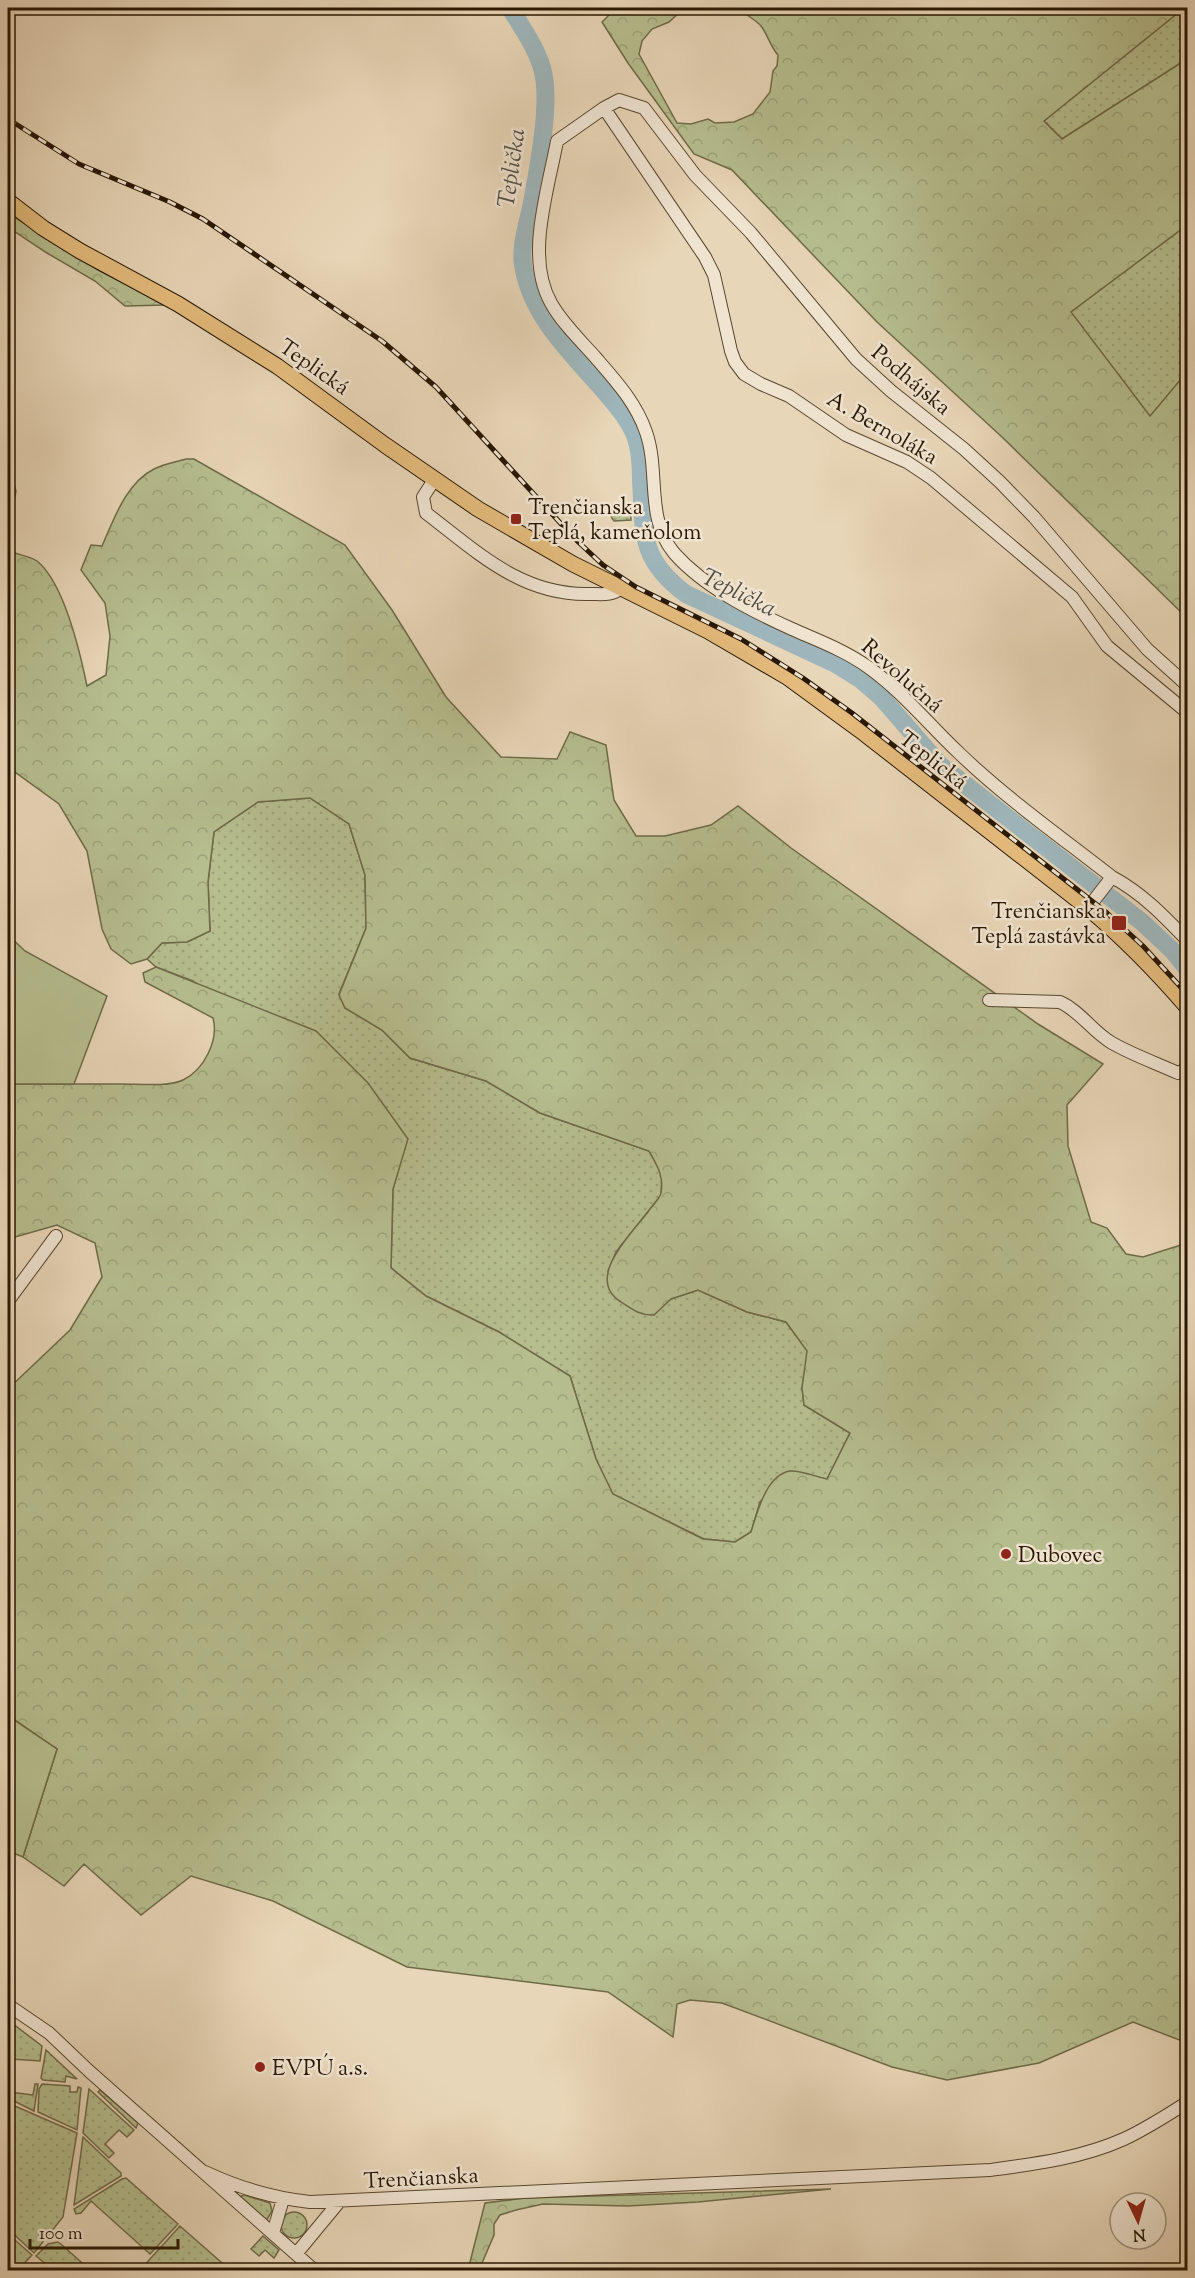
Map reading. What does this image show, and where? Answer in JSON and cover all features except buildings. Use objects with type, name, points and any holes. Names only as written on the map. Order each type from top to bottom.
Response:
[{"type":"main road","name":"Teplická","points":[[8,201],[43,228],[80,251],[165,297],[277,366],[434,480],[516,532],[708,631],[787,677],[1092,903],[1188,1008]]},
{"type":"street","name":"Revolučná","points":[[619,100],[557,141],[540,232],[538,261],[544,289],[552,306],[619,385],[635,407],[647,433],[658,523],[666,540],[683,561],[732,598],[791,628],[846,652],[871,669],[902,695],[994,785],[1110,880],[1131,888],[1160,912],[1188,941]]},
{"type":"street","name":"Podhájska","points":[[619,100],[644,108],[695,175],[751,233],[856,359],[1000,482],[1041,525],[1147,649],[1188,686]]},
{"type":"street","name":"A. Bernoláka","points":[[604,108],[705,257],[714,275],[731,351],[735,362],[744,374],[789,396],[846,435],[907,462],[947,490],[1072,597],[1107,646],[1188,713]]},
{"type":"street","points":[[434,480],[423,497],[426,513],[498,569],[519,580],[555,591],[614,594],[621,588]]},
{"type":"street","points":[[1092,903],[1110,880]]},
{"type":"street","points":[[989,1000],[1060,1002],[1113,1043],[1178,1073],[1188,1068]]},
{"type":"street","points":[[8,1301],[56,1236]]},
{"type":"street","name":"Trenčianska","points":[[8,2005],[49,2033],[89,2072],[205,2172],[314,2271]]},
{"type":"street","name":"Trenčianska","points":[[205,2172],[250,2191],[283,2199],[310,2202],[943,2173],[1030,2164],[1092,2151],[1150,2126],[1188,2102]]},
{"type":"street","points":[[273,2233],[283,2199]]},
{"type":"street","points":[[296,2254],[339,2202]]},
{"type":"green space","points":[[616,8],[684,8],[669,22],[652,29],[642,41],[639,54],[677,123],[691,124],[708,119],[715,123],[734,122],[753,114],[770,92],[778,55],[761,26],[739,8],[1184,8],[1044,121],[1062,139],[1187,59],[1187,225],[1071,312],[1150,416],[1187,372],[1187,618],[1002,437],[877,322],[732,170],[694,154],[628,63],[602,22]]},
{"type":"green space","points":[[1184,8],[1187,8],[1187,59],[1062,139],[1044,121]]},
{"type":"green space","points":[[8,211],[98,270],[167,305],[125,306],[95,281],[8,227]]},
{"type":"green space","points":[[1187,225],[1187,372],[1150,417],[1070,312]]},
{"type":"green space","points":[[194,459],[345,545],[392,610],[446,697],[501,757],[557,759],[570,732],[606,745],[614,800],[636,836],[665,836],[711,825],[738,806],[791,848],[1038,1024],[1103,1064],[1067,1105],[1068,1146],[1091,1222],[1107,1228],[1126,1254],[1143,1257],[1187,1243],[1187,2043],[1133,2022],[1039,2063],[947,2080],[892,2067],[722,2003],[690,2000],[677,2004],[673,2037],[608,1992],[407,1967],[273,1901],[191,1876],[141,1915],[84,1864],[64,1886],[23,1857],[57,1749],[8,1715],[8,1389],[70,1330],[102,1277],[95,1243],[57,1225],[8,1239],[8,1084],[162,1084],[177,1082],[191,1075],[203,1062],[212,1045],[213,1018],[145,982],[143,973],[156,967],[316,1031],[368,1083],[408,1139],[393,1189],[391,1268],[426,1296],[499,1332],[570,1376],[596,1459],[613,1494],[703,1539],[735,1542],[751,1532],[764,1496],[769,1487],[782,1474],[794,1471],[827,1479],[850,1433],[804,1405],[802,1388],[807,1351],[786,1322],[747,1312],[698,1290],[671,1299],[654,1315],[645,1315],[621,1302],[611,1292],[607,1281],[614,1257],[661,1193],[661,1176],[649,1151],[540,1113],[486,1081],[410,1058],[382,1030],[345,1008],[339,995],[366,928],[365,875],[349,824],[310,798],[258,802],[214,832],[208,882],[210,931],[187,942],[162,943],[147,959],[131,964],[111,949],[102,929],[87,851],[59,804],[8,767],[8,537],[15,553],[37,561],[47,571],[55,585],[70,619],[87,686],[106,675],[110,636],[105,603],[81,570],[91,545],[102,546],[128,492],[144,475],[162,466]]},
{"type":"green space","points":[[8,461],[16,491],[8,537]]},
{"type":"green space","points":[[630,504],[631,520],[614,521],[610,513],[611,505]]},
{"type":"green space","points":[[310,798],[349,824],[365,875],[366,928],[339,994],[345,1008],[382,1030],[410,1058],[486,1081],[540,1113],[649,1151],[662,1174],[661,1195],[616,1252],[608,1271],[671,1299],[698,1290],[747,1312],[786,1322],[808,1351],[802,1388],[804,1405],[850,1433],[827,1479],[791,1471],[760,1502],[751,1532],[735,1542],[704,1539],[612,1494],[596,1459],[570,1376],[499,1332],[426,1296],[391,1268],[393,1189],[407,1140],[193,981],[156,967],[147,959],[162,943],[187,942],[210,931],[208,882],[214,832],[258,802]]},
{"type":"green space","points":[[8,935],[25,951],[107,996],[74,1084],[8,1084]]},
{"type":"green space","points":[[8,1716],[57,1749],[23,1857],[8,1851]]},
{"type":"green space","points":[[8,2020],[42,2046],[40,2061],[11,2059],[9,2092],[33,2095],[35,2084],[38,2084],[34,2111],[8,2098]]},
{"type":"green space","points":[[46,2050],[77,2079],[66,2076],[65,2082],[43,2080],[41,2078]]},
{"type":"green space","points":[[42,2084],[70,2086],[70,2092],[77,2092],[78,2087],[81,2088],[77,2130],[38,2112],[39,2089]]},
{"type":"green space","points":[[89,2089],[134,2130],[127,2137],[119,2130],[105,2144],[114,2153],[109,2158],[83,2133]]},
{"type":"green space","points":[[100,2090],[138,2123],[136,2128],[98,2092]]},
{"type":"green space","points":[[8,2103],[77,2133],[63,2217],[34,2253],[8,2229]]},
{"type":"green space","points":[[83,2137],[121,2173],[121,2176],[74,2205]]},
{"type":"green space","points":[[126,2178],[178,2224],[150,2254],[91,2201],[81,2213],[76,2214],[74,2209]]},
{"type":"green space","points":[[831,2189],[698,2202],[628,2206],[543,2204],[516,2210],[500,2215],[494,2224],[494,2235],[479,2270],[468,2270],[485,2203],[525,2198]]},
{"type":"green space","points":[[244,2195],[270,2203],[272,2211],[266,2221],[239,2197]]},
{"type":"green space","points":[[294,2212],[303,2216],[307,2225],[303,2234],[294,2238],[285,2234],[281,2225],[285,2216]]},
{"type":"green space","points":[[180,2226],[230,2270],[140,2270]]},
{"type":"green space","points":[[8,2234],[32,2255],[18,2270],[8,2270]]},
{"type":"green space","points":[[263,2236],[279,2250],[274,2258],[265,2250],[259,2256],[251,2249]]},
{"type":"green space","points":[[58,2242],[90,2270],[53,2270],[36,2256],[48,2244]]},
{"type":"waterway","name":"Teplička","points":[[510,8],[536,52],[545,82],[543,135],[523,250],[523,265],[528,284],[535,302],[555,334],[614,403],[633,432],[640,458],[644,530],[647,544],[660,569],[686,594],[836,664],[860,679],[882,698],[940,765],[1142,922],[1173,951],[1188,970]]},
{"type":"railway","points":[[8,119],[79,164],[170,202],[203,219],[382,341],[436,387],[574,538],[603,565],[636,587],[741,639],[803,678],[852,713],[1106,912],[1143,946],[1188,995]]},
{"type":"place","name":"Trenčianska Teplá, kameňolom","points":[[516,519]]},
{"type":"place","name":"Trenčianska Teplá zastávka","points":[[1119,923]]},
{"type":"place","name":"Dubovec","points":[[1006,1554]]},
{"type":"place","name":"EVPÚ a.s.","points":[[260,2067]]}]
